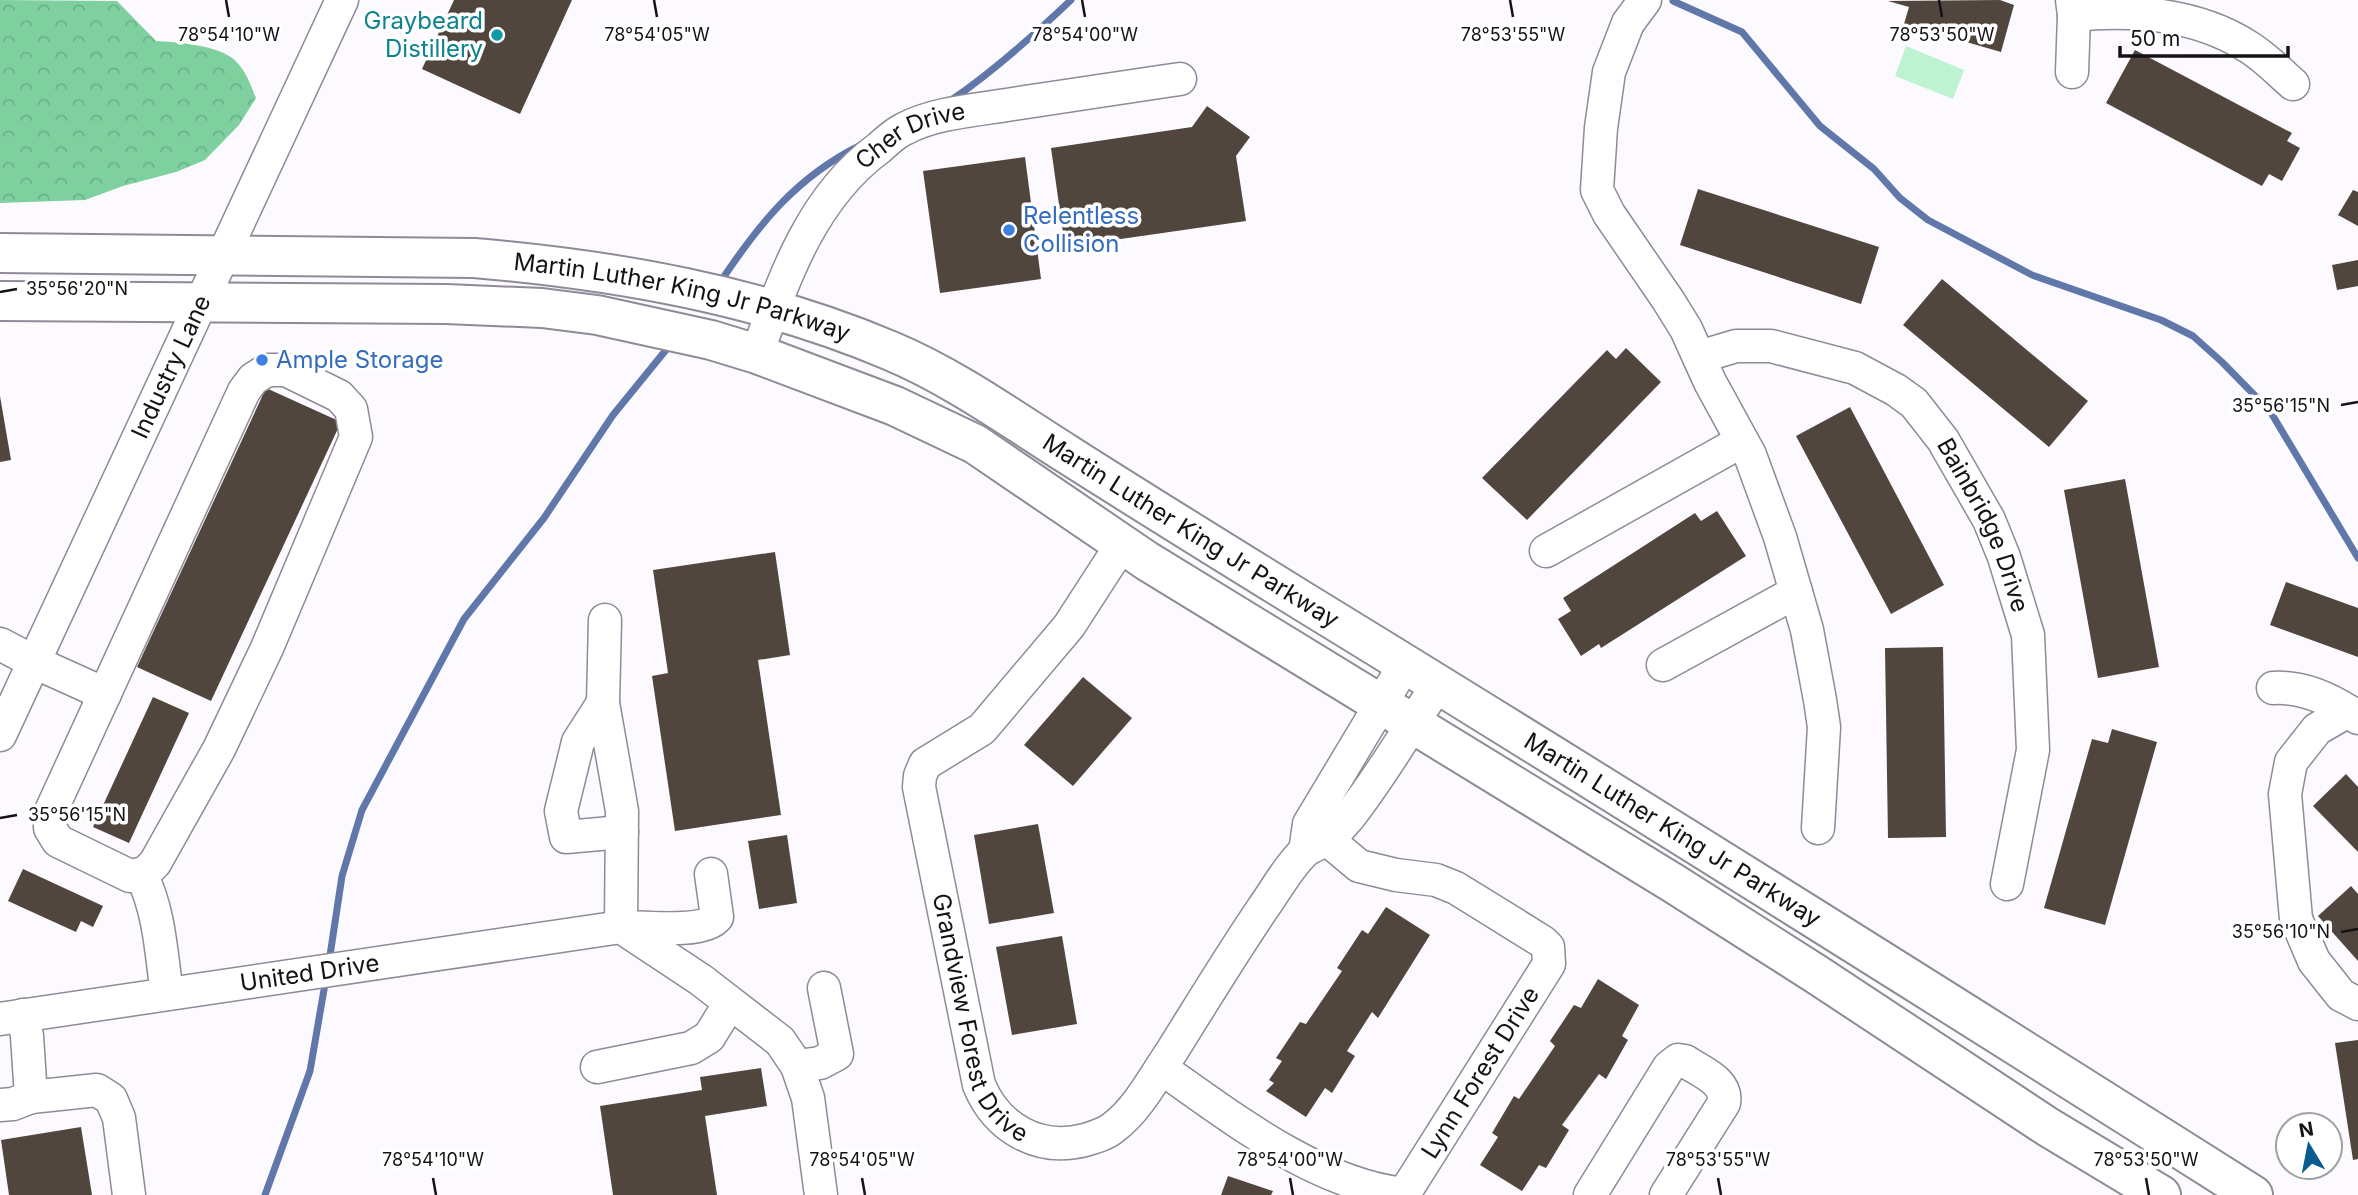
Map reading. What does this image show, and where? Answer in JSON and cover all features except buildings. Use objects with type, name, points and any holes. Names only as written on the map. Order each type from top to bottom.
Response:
[{"type":"main road","name":"Martin Luther King Jr Parkway","points":[[0,253],[474,258],[548,264],[629,276],[773,309],[896,353],[970,393],[1751,877],[2253,1195]]},
{"type":"main road","name":"Martin Luther King Jr Parkway","points":[[0,301],[446,304],[542,308],[597,315],[661,328],[757,354],[895,406],[975,444],[1122,544],[1673,883],[2048,1127],[2161,1195]]},
{"type":"street","name":"Industry Lane","points":[[0,734],[342,0]]},
{"type":"street","points":[[1645,0],[1628,23],[1609,72],[1601,128],[1597,190],[1609,214],[1668,300],[1699,357],[1750,455],[1780,537],[1807,630],[1824,727],[1818,828]]},
{"type":"street","points":[[2072,72],[2073,7],[2196,22],[2221,31],[2249,47],[2293,84]]},
{"type":"street","name":"Cher Drive","points":[[757,354],[799,247],[838,184],[856,164],[904,129],[934,118],[1180,79]]},
{"type":"street","name":"Bainbridge Drive","points":[[1699,357],[1736,346],[1771,346],[1855,368],[1914,403],[1943,440],[1989,520],[2004,557],[2028,635],[2033,750],[2007,884]]},
{"type":"street","points":[[267,370],[286,370],[339,396],[351,409],[356,437],[267,648],[213,761],[155,863],[141,874],[130,876],[58,841],[50,828],[50,814],[104,694],[244,391],[253,379],[267,370]]},
{"type":"street","points":[[1546,551],[1742,441]]},
{"type":"street","name":"Grandview Forest Drive","points":[[1122,544],[1060,636],[982,729],[925,764],[920,776],[919,787],[979,1084],[987,1102],[1014,1131],[1031,1139],[1055,1144],[1077,1142],[1098,1136],[1125,1118],[1161,1068],[1263,908],[1314,838],[1396,715],[1438,684]]},
{"type":"street","points":[[1663,665],[1796,593]]},
{"type":"street","points":[[605,620],[603,703],[622,811],[621,927],[780,1041],[797,1066],[808,1098],[821,1195]]},
{"type":"street","points":[[0,644],[34,663],[104,694]]},
{"type":"street","name":"Grandview Forest Drive","points":[[1396,715],[1405,664]]},
{"type":"street","points":[[2273,688],[2305,690],[2335,702],[2353,714]]},
{"type":"street","points":[[603,703],[579,742],[561,811],[566,838],[622,832]]},
{"type":"street","points":[[2353,714],[2316,729],[2291,762],[2285,794],[2296,919],[2314,961],[2341,995],[2358,1004]]},
{"type":"street","name":"Lynn Forest Drive","points":[[1161,1068],[1273,1145],[1344,1177],[1387,1192],[1406,1194],[1549,964],[1549,954],[1543,942],[1456,888],[1436,880],[1396,875],[1359,866],[1314,838]]},
{"type":"street","points":[[141,874],[152,895],[157,913],[167,994]]},
{"type":"street","name":"United Drive","points":[[12,1017],[621,927],[680,928],[713,922],[717,917],[711,874]]},
{"type":"street","points":[[797,1066],[820,1063],[837,1054],[824,988]]},
{"type":"street","points":[[597,1067],[691,1048],[709,1037],[730,1003]]},
{"type":"street","points":[[12,1017],[27,1036],[31,1097]]},
{"type":"street","points":[[1590,1195],[1669,1067],[1678,1060],[1685,1061],[1721,1085],[1726,1094],[1724,1103],[1666,1195]]},
{"type":"street","points":[[0,1105],[13,1104],[31,1097],[97,1090],[111,1099],[119,1118],[130,1195]]},
{"type":"green space","points":[[0,0],[117,1],[156,41],[204,47],[229,56],[243,69],[256,98],[239,125],[205,160],[176,172],[123,186],[85,200],[0,203]]},
{"type":"green space","points":[[1906,46],[1964,70],[1953,99],[1895,76]]},
{"type":"waterway","points":[[950,101],[1012,53],[1071,0]]},
{"type":"waterway","points":[[1673,1],[1742,32],[1820,126],[1874,169],[1900,198],[1928,220],[2032,275],[2161,320],[2193,336],[2270,411],[2358,558]]},
{"type":"waterway","points":[[719,284],[748,242],[780,204],[817,172],[861,145]]},
{"type":"waterway","points":[[329,962],[342,876],[362,810],[464,619],[544,518],[613,415],[670,345]]},
{"type":"waterway","points":[[265,1195],[310,1071],[326,978]]},
{"type":"place","name":"Graybeard Distillery","points":[[497,35]]},
{"type":"place","name":"Relentless Collision","points":[[1009,230]]},
{"type":"place","name":"Ample Storage","points":[[262,360]]}]
